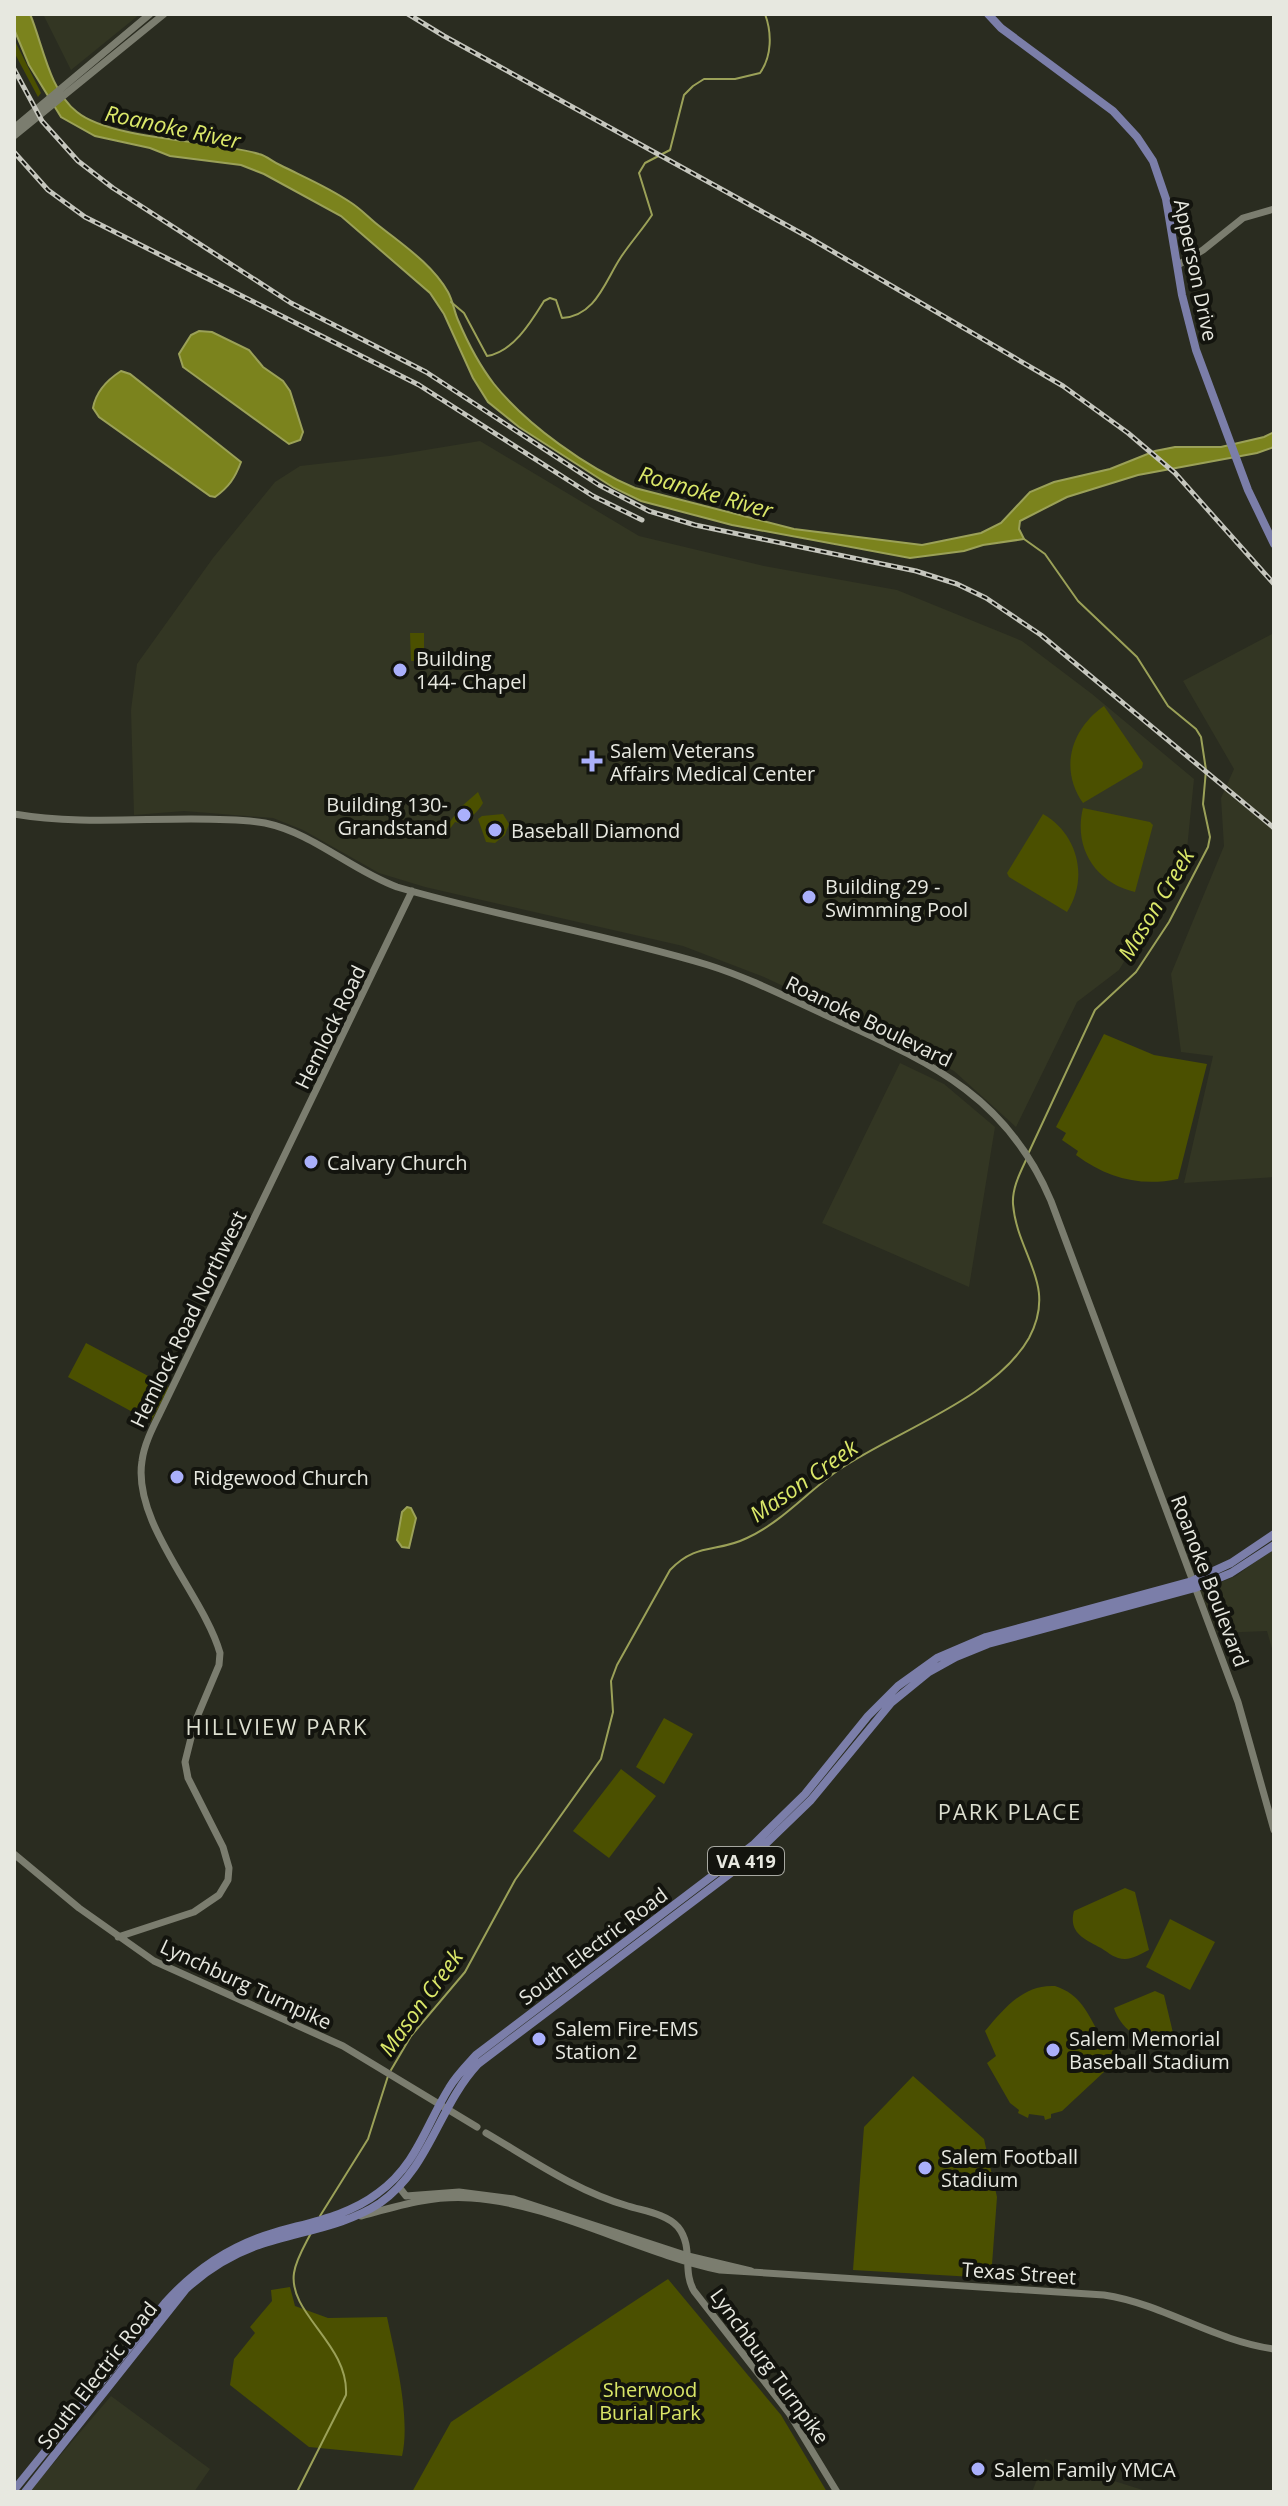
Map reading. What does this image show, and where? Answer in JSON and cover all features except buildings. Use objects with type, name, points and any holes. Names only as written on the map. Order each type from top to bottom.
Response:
[{"type":"main road","points":[[14,136],[150,14]]},
{"type":"main road","points":[[14,128],[164,14]]},
{"type":"main road","name":"Apperson Drive","points":[[988,14],[1001,28],[1122,119],[1153,161],[1166,199],[1182,295],[1196,350],[1241,470],[1274,544]]},
{"type":"main road","points":[[1178,265],[1203,250],[1243,218],[1274,209]]},
{"type":"main road","name":"Roanoke Boulevard","points":[[14,814],[44,818],[217,819],[268,824],[306,838],[366,874],[412,891],[725,971],[884,1042],[937,1069],[978,1099],[1029,1157],[1055,1211],[1238,1702],[1274,1830]]},
{"type":"main road","name":"Hemlock Road","points":[[275,1176],[412,891]]},
{"type":"main road","name":"Hemlock Road Northwest","points":[[118,1937],[194,1912],[219,1895],[228,1880],[229,1868],[223,1847],[186,1769],[188,1742],[201,1701],[219,1665],[220,1653],[158,1532],[145,1494],[141,1463],[159,1415],[275,1176]]},
{"type":"main road","name":"South Electric Road","points":[[1193,1584],[1274,1534]]},
{"type":"main road","name":"South Electric Road","points":[[331,2220],[348,2219],[378,2204],[399,2187],[419,2163],[464,2068],[486,2047],[728,1865],[771,1828],[820,1777],[878,1704],[921,1668],[953,1650],[986,1637],[1231,1573],[1274,1545]]},
{"type":"main road","name":"Lynchburg Turnpike","points":[[14,1854],[118,1937],[164,1966],[331,2040],[477,2127]]},
{"type":"main road","name":"South Electric Road","points":[[14,2490],[187,2279],[227,2251],[331,2220],[365,2202],[396,2178],[444,2107]]},
{"type":"main road","name":"Lynchburg Turnpike","points":[[486,2133],[579,2187],[671,2221],[679,2228],[688,2259],[688,2278],[694,2291],[789,2413],[837,2492]]},
{"type":"main road","name":"Texas Street","points":[[399,2187],[406,2196],[459,2192],[526,2201],[688,2259]]},
{"type":"main road","name":"Texas Street","points":[[348,2219],[419,2201],[457,2198],[494,2200],[739,2273],[1055,2290],[1113,2297],[1149,2306],[1228,2339],[1274,2349]]},
{"type":"main road","name":"South Electric Road","points":[[25,2492],[186,2289],[233,2255],[289,2233]]},
{"type":"shaded area","points":[[14,14],[30,14],[60,92],[77,112],[93,121],[138,134],[262,155],[358,207],[434,273],[450,295],[458,320],[489,377],[523,415],[578,457],[635,488],[794,529],[922,545],[981,533],[1001,523],[1030,492],[1054,482],[1110,469],[1155,451],[1175,447],[1221,447],[1274,432],[1274,447],[1257,453],[1138,475],[1067,497],[1020,521],[1019,529],[1024,539],[910,558],[732,525],[641,501],[614,488],[519,427],[488,402],[473,378],[444,314],[430,293],[341,216],[264,174],[241,165],[170,156],[150,148],[95,136],[61,117],[29,65],[14,29]]},
{"type":"shaded area","points":[[43,14],[140,14],[71,70]]},
{"type":"shaded area","points":[[199,331],[212,332],[249,350],[263,367],[283,381],[290,391],[303,432],[300,440],[289,444],[183,367],[179,354],[191,335]]},
{"type":"shaded area","points":[[121,371],[130,374],[241,462],[231,482],[215,497],[99,417],[93,408],[99,391]]},
{"type":"shaded area","name":"Salem Veterans Affairs Medical Center","points":[[480,441],[639,536],[764,566],[897,590],[1022,641],[1092,694],[1194,779],[1186,859],[1119,970],[1077,1002],[1016,1127],[954,1071],[885,1034],[764,977],[683,946],[425,887],[379,873],[303,830],[273,818],[184,811],[134,815],[131,710],[137,664],[213,558],[275,482],[300,466]]},
{"type":"shaded area","points":[[1274,633],[1274,1177],[1184,1183],[1213,1056],[1181,1052],[1171,974],[1224,846],[1221,798],[1234,769],[1183,681]]},
{"type":"shaded area","points":[[900,1063],[944,1084],[995,1127],[969,1287],[822,1223]]},
{"type":"shaded area","points":[[407,1507],[411,1508],[416,1518],[409,1548],[402,1547],[397,1540],[402,1512]]},
{"type":"shaded area","points":[[1274,1548],[1274,1656],[1267,1631],[1218,1633],[1200,1591],[1236,1576]]},
{"type":"shaded area","points":[[111,2396],[210,2469],[194,2492],[29,2492]]},
{"type":"shaded area","points":[[1045,2459],[1149,2492],[1032,2492]]},
{"type":"green space","points":[[14,39],[41,93],[38,97],[14,52]]},
{"type":"green space","points":[[410,633],[424,633],[424,661],[411,661]]},
{"type":"green space","points":[[1104,706],[1143,763],[1142,768],[1083,803],[1072,777],[1072,750],[1083,726]]},
{"type":"green space","name":"Building 130- Grandstand","points":[[478,792],[483,803],[476,812],[463,824],[455,822],[446,834],[442,832],[462,806]]},
{"type":"green space","points":[[1083,808],[1153,825],[1135,892],[1109,881],[1091,862],[1081,837]]},
{"type":"green space","name":"Baseball Diamond","points":[[503,814],[509,824],[505,835],[495,843],[486,842],[478,819]]},
{"type":"green space","points":[[1043,814],[1065,833],[1076,858],[1077,885],[1067,912],[1007,873]]},
{"type":"green space","points":[[1104,1034],[1154,1055],[1207,1064],[1178,1179],[1150,1182],[1112,1175],[1076,1155],[1078,1151],[1062,1140],[1066,1133],[1056,1127]]},
{"type":"green space","points":[[86,1343],[169,1387],[151,1422],[68,1377]]},
{"type":"green space","points":[[664,1718],[693,1734],[664,1784],[636,1767]]},
{"type":"green space","points":[[621,1769],[656,1796],[609,1858],[573,1831]]},
{"type":"green space","points":[[1125,1888],[1135,1892],[1149,1950],[1125,1959],[1115,1957],[1084,1938],[1073,1925],[1073,1919],[1074,1911]]},
{"type":"green space","points":[[1170,1919],[1215,1942],[1190,1990],[1146,1967]]},
{"type":"green space","name":"Salem Memorial Baseball Stadium","points":[[1044,1986],[1055,1986],[1078,2001],[1119,2058],[1062,2111],[1051,2114],[1051,2118],[1045,2120],[1044,2116],[1029,2114],[1028,2118],[1018,2113],[1019,2110],[1010,2103],[987,2063],[996,2056],[985,2031],[1024,1994]]},
{"type":"green space","points":[[1155,1991],[1164,1995],[1174,2037],[1155,2040],[1138,2036],[1125,2026],[1115,2011],[1114,2008]]},
{"type":"green space","name":"Salem Football Stadium","points":[[913,2076],[984,2139],[997,2197],[991,2278],[853,2270],[864,2127]]},
{"type":"green space","name":"Sherwood Burial Park","points":[[668,2279],[781,2415],[827,2492],[412,2492],[451,2422]]},
{"type":"green space","points":[[290,2287],[295,2306],[328,2318],[387,2317],[403,2405],[402,2456],[309,2447],[230,2385],[234,2359],[255,2333],[250,2327],[272,2301],[271,2290]]},
{"type":"waterway","points":[[451,302],[464,313],[487,356],[513,342],[544,301],[550,298],[556,300],[562,318],[574,316],[591,304],[652,215],[639,173],[645,163],[670,150],[684,95],[704,79],[735,79],[760,73],[770,44],[765,14]]},
{"type":"waterway","name":"Mason Creek","points":[[1024,539],[1045,554],[1078,601],[1137,657],[1168,706],[1196,729],[1201,737],[1206,770],[1203,804],[1210,837],[1208,847],[1169,922],[1136,972],[1095,1010],[1029,1152]]},
{"type":"waterway","name":"Mason Creek","points":[[391,2070],[411,2036],[465,1972],[515,1880],[601,1759],[613,1712],[611,1681],[670,1570],[689,1555],[736,1543],[772,1524],[840,1469],[969,1396],[1013,1359],[1029,1338],[1037,1319],[1038,1285],[1021,1239],[1013,1204],[1015,1186],[1027,1158]]},
{"type":"waterway","name":"Mason Creek","points":[[320,2216],[368,2139],[388,2076]]},
{"type":"waterway","name":"Mason Creek","points":[[297,2492],[346,2395],[338,2360],[300,2302],[295,2288],[295,2268],[311,2233]]},
{"type":"railway","points":[[408,14],[808,237],[1063,386],[1128,433],[1175,473],[1274,584]]},
{"type":"railway","points":[[14,69],[42,121],[78,161],[113,188],[291,303],[426,372],[599,485],[649,511],[695,525],[916,571],[957,584],[986,598],[1041,635],[1274,828]]},
{"type":"railway","points":[[14,152],[48,190],[85,217],[419,385],[593,496],[642,520]]},
{"type":"place","name":"Building 144- Chapel","points":[[400,670]]},
{"type":"place","name":"Salem Veterans Affairs Medical Center","points":[[592,761]]},
{"type":"place","name":"Building 130- Grandstand","points":[[464,815]]},
{"type":"place","name":"Baseball Diamond","points":[[495,830]]},
{"type":"place","name":"Building 29 - Swimming Pool","points":[[809,897]]},
{"type":"place","name":"Calvary Church","points":[[311,1162]]},
{"type":"place","name":"Ridgewood Church","points":[[177,1477]]},
{"type":"place","name":"Salem Fire-EMS Station 2","points":[[539,2039]]},
{"type":"place","name":"Salem Memorial Baseball Stadium","points":[[1053,2050]]},
{"type":"place","name":"Salem Football Stadium","points":[[925,2168]]},
{"type":"place","name":"Salem Family YMCA","points":[[978,2469]]},
{"type":"district","name":"HILLVIEW PARK","points":[[277,1726]]},
{"type":"district","name":"PARK PLACE","points":[[1010,1811]]},
{"type":"water label","name":"Roanoke River","points":[[173,126]]},
{"type":"water label","name":"Roanoke River","points":[[706,491]]}]
